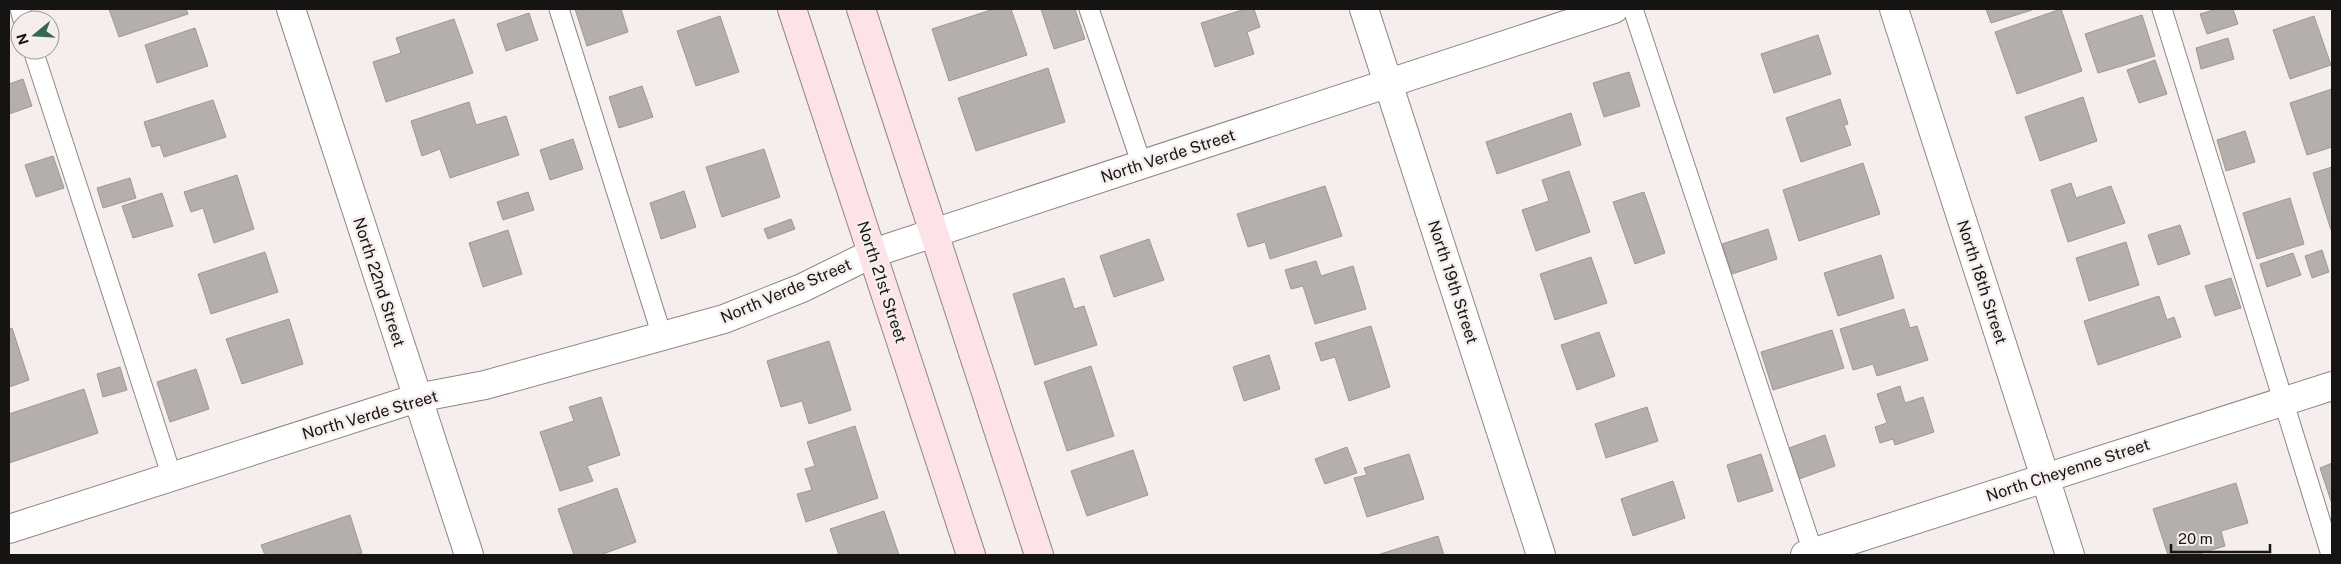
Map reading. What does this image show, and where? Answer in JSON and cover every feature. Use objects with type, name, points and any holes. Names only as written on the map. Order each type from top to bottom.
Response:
[{"type":"main road","name":"North 21st Street","points":[[792,9],[971,555]]},
{"type":"main road","points":[[861,9],[1039,555]]},
{"type":"street","name":"North 22nd Street","points":[[291,9],[469,555]]},
{"type":"street","name":"North 19th Street","points":[[1364,9],[1542,555]]},
{"type":"street","name":"North Verde Street","points":[[9,529],[417,398],[485,385],[732,316],[802,288],[873,253],[1614,9]]},
{"type":"street","name":"North 18th Street","points":[[1894,9],[2070,555]]},
{"type":"street","name":"North Cheyenne Street","points":[[1809,554],[2045,476],[2332,386]]},
{"type":"lane","points":[[559,9],[662,336]]},
{"type":"lane","points":[[1089,9],[1142,165]]},
{"type":"lane","points":[[1633,9],[1809,554]]},
{"type":"lane","points":[[2162,9],[2332,555]]},
{"type":"lane","points":[[36,60],[172,477]]},
{"type":"building","points":[[109,9],[186,9],[188,14],[119,37]]},
{"type":"building","points":[[575,9],[621,9],[628,32],[587,46]]},
{"type":"building","points":[[994,9],[1011,9],[1027,55],[949,81],[932,29]]},
{"type":"building","points":[[1041,9],[1075,9],[1085,39],[1054,49]]},
{"type":"building","points":[[1245,9],[1254,9],[1260,27],[1247,32],[1254,54],[1215,67],[1201,23]]},
{"type":"building","points":[[1986,9],[2035,9],[1991,23]]},
{"type":"building","points":[[2061,9],[2082,71],[2017,94],[1995,32]]},
{"type":"building","points":[[2217,9],[2233,9],[2238,24],[2207,34],[2200,14]]},
{"type":"building","points":[[529,13],[538,40],[506,51],[497,24]]},
{"type":"building","points":[[2142,15],[2155,56],[2098,73],[2085,34]]},
{"type":"building","points":[[720,16],[739,72],[696,86],[677,31]]},
{"type":"building","points":[[2314,16],[2331,65],[2290,79],[2273,30]]},
{"type":"building","points":[[454,19],[473,73],[386,102],[373,62],[401,53],[396,38]]},
{"type":"building","points":[[195,28],[208,66],[157,83],[145,45]]},
{"type":"building","points":[[1818,35],[1831,74],[1774,93],[1761,54]]},
{"type":"building","points":[[2228,38],[2234,59],[2201,69],[2196,48]]},
{"type":"building","points":[[2155,60],[2167,94],[2139,103],[2127,70]]},
{"type":"building","points":[[1048,68],[1065,122],[976,151],[958,98]]},
{"type":"building","points":[[1629,72],[1640,106],[1604,117],[1593,83]]},
{"type":"building","points":[[23,79],[32,106],[9,114],[9,84]]},
{"type":"building","points":[[642,86],[653,117],[619,128],[609,97]]},
{"type":"building","points":[[2332,89],[2332,147],[2307,155],[2290,103]]},
{"type":"building","points":[[2083,97],[2097,141],[2040,161],[2025,117]]},
{"type":"building","points":[[1840,99],[1848,124],[1844,125],[1851,145],[1801,162],[1786,118]]},
{"type":"building","points":[[213,100],[226,137],[164,157],[160,145],[152,147],[144,122]]},
{"type":"building","points":[[469,102],[476,125],[506,116],[519,155],[450,178],[440,149],[422,156],[411,121]]},
{"type":"building","points":[[1571,113],[1581,145],[1497,174],[1486,142]]},
{"type":"building","points":[[2245,131],[2255,162],[2226,171],[2217,140]]},
{"type":"building","points":[[573,139],[583,169],[550,180],[540,150]]},
{"type":"building","points":[[764,149],[780,197],[722,217],[706,167]]},
{"type":"building","points":[[53,156],[64,188],[36,197],[25,165]]},
{"type":"building","points":[[1863,163],[1880,214],[1799,241],[1783,190]]},
{"type":"building","points":[[2332,167],[2332,229],[2331,230],[2313,173]]},
{"type":"building","points":[[1569,171],[1590,232],[1536,251],[1522,210],[1549,201],[1542,180]]},
{"type":"building","points":[[237,175],[254,229],[214,243],[203,208],[191,212],[184,192]]},
{"type":"building","points":[[130,178],[136,198],[103,208],[97,188]]},
{"type":"building","points":[[2071,183],[2076,198],[2111,186],[2125,223],[2068,242],[2051,190]]},
{"type":"building","points":[[1325,186],[1342,236],[1270,259],[1265,242],[1248,247],[1237,214]]},
{"type":"building","points":[[684,191],[696,227],[661,239],[650,203]]},
{"type":"building","points":[[528,192],[534,210],[503,220],[497,202]]},
{"type":"building","points":[[1644,192],[1665,253],[1635,264],[1613,202]]},
{"type":"building","points":[[162,193],[173,226],[133,238],[122,206]]},
{"type":"building","points":[[2290,198],[2304,244],[2257,259],[2243,213]]},
{"type":"building","points":[[791,219],[795,229],[768,239],[764,229]]},
{"type":"building","points":[[2180,225],[2190,254],[2158,265],[2148,235]]},
{"type":"building","points":[[1768,229],[1777,259],[1732,274],[1722,244]]},
{"type":"building","points":[[508,230],[522,274],[483,287],[469,243]]},
{"type":"building","points":[[1149,239],[1164,280],[1114,297],[1100,256]]},
{"type":"building","points":[[2126,242],[2139,285],[2089,301],[2076,258]]},
{"type":"building","points":[[2322,250],[2329,272],[2312,278],[2305,256]]},
{"type":"building","points":[[265,252],[278,292],[211,314],[198,274]]},
{"type":"building","points":[[2293,253],[2301,275],[2267,287],[2260,264]]},
{"type":"building","points":[[1881,255],[1894,298],[1838,316],[1824,273]]},
{"type":"building","points":[[1591,257],[1607,303],[1555,320],[1540,274]]},
{"type":"building","points":[[1316,261],[1321,276],[1353,266],[1366,309],[1315,324],[1303,286],[1291,289],[1285,270]]},
{"type":"building","points":[[1064,278],[1074,309],[1084,306],[1097,345],[1035,365],[1013,294]]},
{"type":"building","points":[[2231,278],[2241,308],[2215,316],[2205,286]]},
{"type":"building","points":[[2159,296],[2167,320],[2174,317],[2181,337],[2098,365],[2084,321]]},
{"type":"building","points":[[1904,309],[1910,328],[1917,326],[1928,360],[1877,376],[1873,364],[1853,370],[1840,329]]},
{"type":"building","points":[[289,319],[303,364],[242,384],[226,339]]},
{"type":"building","points":[[1371,326],[1390,387],[1349,401],[1335,357],[1321,361],[1315,343]]},
{"type":"building","points":[[12,328],[29,380],[9,387],[9,329]]},
{"type":"building","points":[[1832,330],[1844,368],[1773,390],[1761,352]]},
{"type":"building","points":[[1599,332],[1615,376],[1577,390],[1561,345]]},
{"type":"building","points":[[829,341],[851,410],[809,424],[802,401],[781,407],[767,361]]},
{"type":"building","points":[[1269,355],[1280,389],[1244,401],[1233,367]]},
{"type":"building","points":[[1091,366],[1114,436],[1067,451],[1044,382]]},
{"type":"building","points":[[120,367],[127,390],[103,397],[97,374]]},
{"type":"building","points":[[196,369],[209,409],[170,422],[157,382]]},
{"type":"building","points":[[1900,386],[1905,403],[1923,397],[1934,432],[1895,445],[1893,439],[1880,443],[1875,427],[1887,423],[1877,394]]},
{"type":"building","points":[[84,389],[98,433],[9,463],[9,414]]},
{"type":"building","points":[[601,397],[620,455],[587,466],[593,481],[560,491],[540,432],[574,421],[569,407]]},
{"type":"building","points":[[1647,407],[1658,441],[1606,458],[1595,424]]},
{"type":"building","points":[[855,426],[878,498],[806,522],[797,494],[812,490],[805,469],[815,466],[807,442]]},
{"type":"building","points":[[1825,435],[1835,466],[1799,479],[1789,448]]},
{"type":"building","points":[[1347,447],[1357,473],[1325,484],[1315,459]]},
{"type":"building","points":[[1133,450],[1148,495],[1087,516],[1071,471]]},
{"type":"building","points":[[1409,454],[1424,499],[1367,517],[1354,478],[1367,475],[1364,468]]},
{"type":"building","points":[[1761,454],[1773,491],[1738,502],[1727,465]]},
{"type":"building","points":[[2332,463],[2332,504],[2320,468]]},
{"type":"building","points":[[1673,481],[1685,518],[1633,536],[1621,499]]},
{"type":"building","points":[[2236,483],[2248,523],[2221,531],[2225,546],[2195,555],[2168,555],[2153,509]]},
{"type":"building","points":[[617,488],[636,542],[600,555],[574,555],[558,509]]},
{"type":"building","points":[[884,511],[899,555],[839,555],[830,529]]},
{"type":"building","points":[[350,515],[362,553],[354,555],[265,555],[261,545]]},
{"type":"building","points":[[1438,536],[1444,555],[1377,555]]}]
